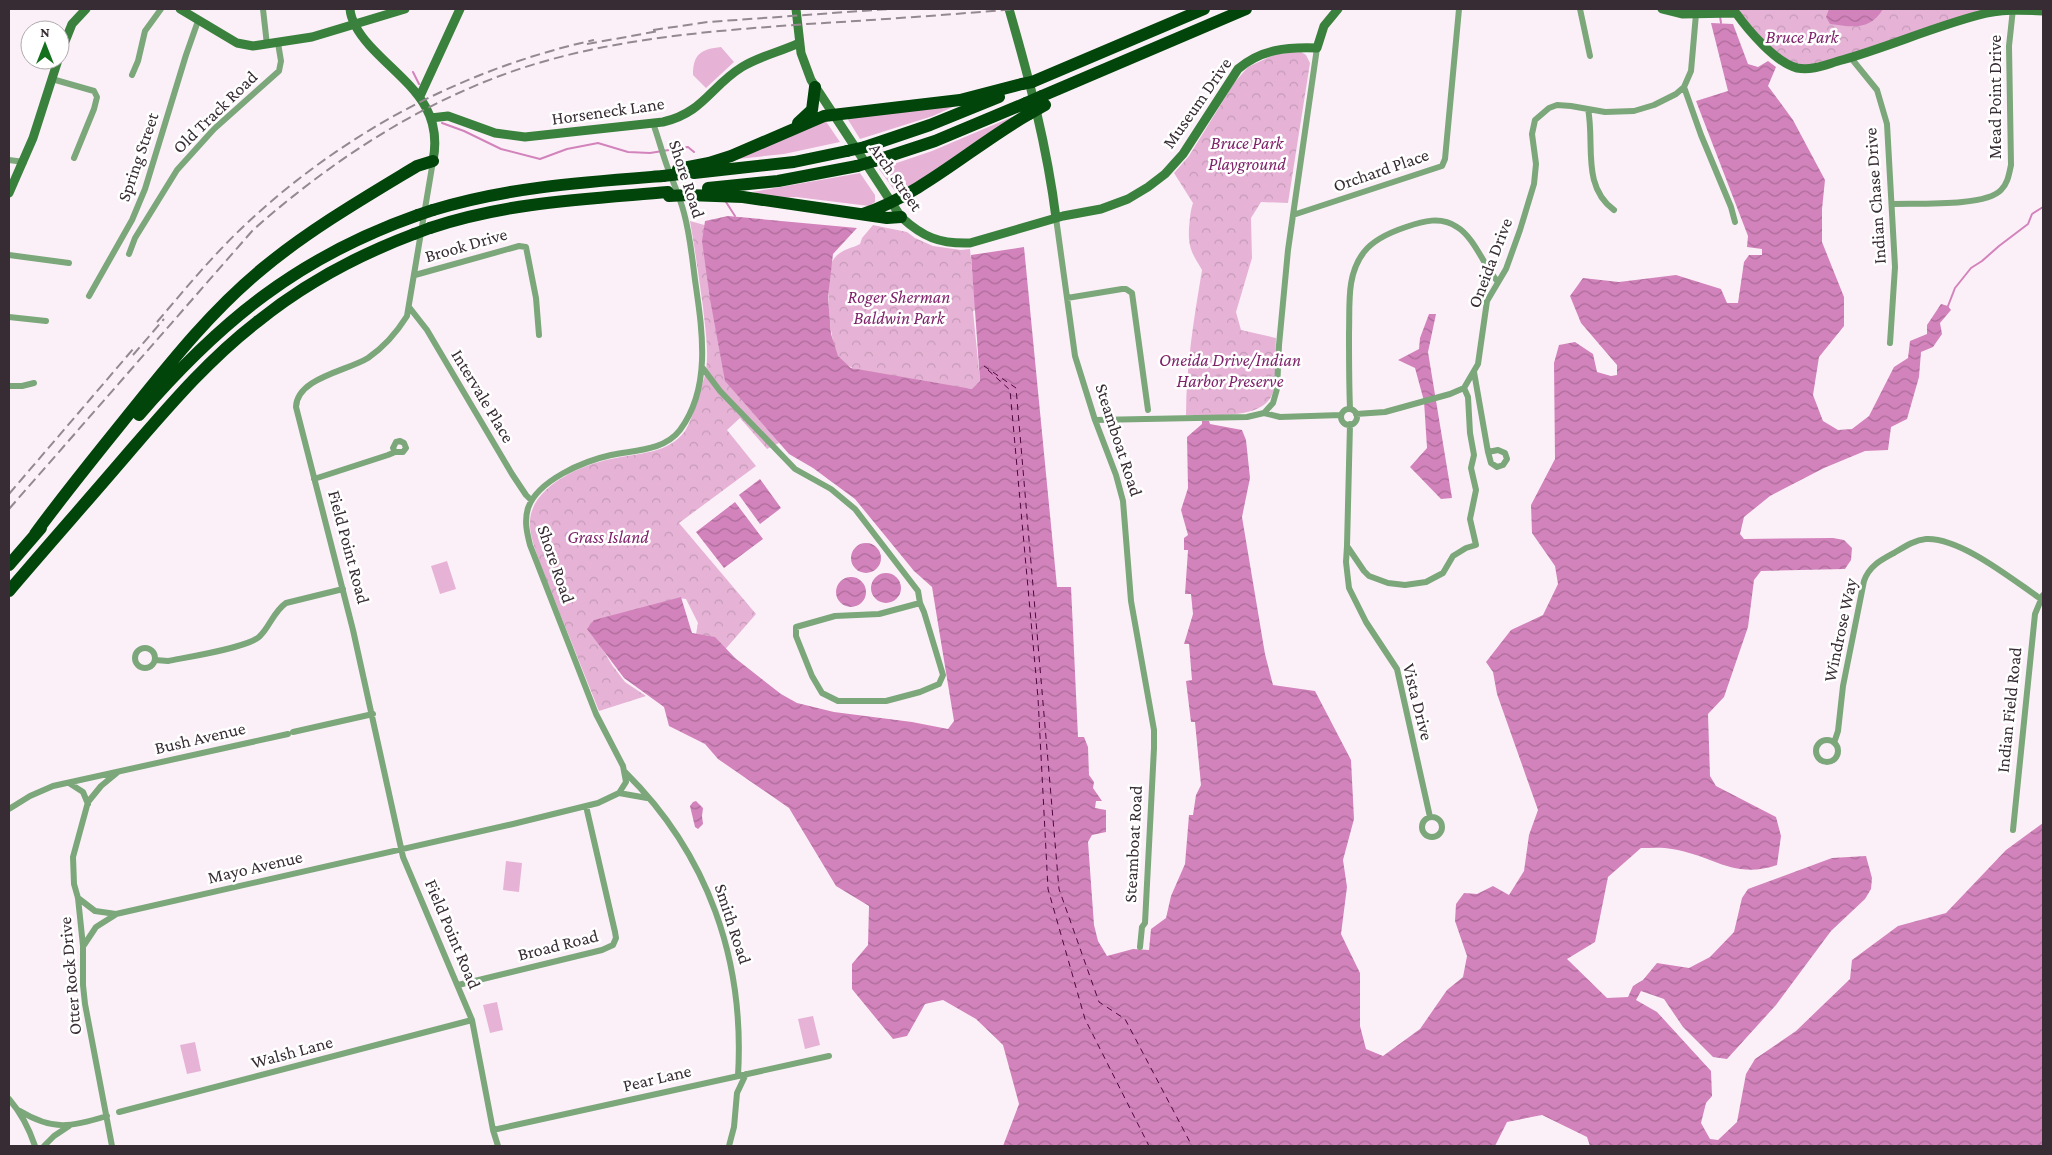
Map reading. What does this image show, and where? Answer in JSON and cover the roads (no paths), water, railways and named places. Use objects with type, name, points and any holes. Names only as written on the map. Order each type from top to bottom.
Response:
[{"type":"highway","points":[[9,565],[176,372],[235,317],[285,280],[368,234],[433,210],[511,191],[679,171],[773,165],[848,151],[930,125],[1204,9]]},
{"type":"highway","points":[[9,591],[184,389],[226,348],[268,313],[313,283],[366,254],[430,228],[475,215],[515,207],[615,196],[687,193],[778,181],[857,166],[1028,108],[1160,46],[1246,9]]},
{"type":"highway","points":[[679,171],[720,159],[819,118],[834,114],[960,100],[1028,83]]},
{"type":"highway","points":[[769,140],[807,116],[813,106],[815,87]]},
{"type":"highway","points":[[863,214],[891,202],[922,185],[989,139],[1028,108]]},
{"type":"highway","points":[[35,534],[80,474],[180,350],[235,293],[262,268],[312,233],[417,166],[433,161]]},
{"type":"highway","points":[[687,193],[743,197],[887,218],[900,217]]},
{"type":"highway","points":[[111,483],[226,348]]},
{"type":"main road","points":[[70,29],[72,24],[86,9]]},
{"type":"main road","points":[[180,9],[241,45],[267,45],[312,37],[405,9]]},
{"type":"main road","name":"Field Point Road","points":[[350,9],[351,16],[363,38],[420,96],[432,118],[436,142],[433,161]]},
{"type":"main road","points":[[420,96],[460,9]]},
{"type":"main road","name":"Arch Street","points":[[796,9],[799,43],[805,67],[815,87],[900,217],[931,238],[958,243],[994,236],[1056,218]]},
{"type":"main road","name":"Steamboat Road","points":[[1009,9],[1040,121],[1056,218]]},
{"type":"main road","points":[[1317,48],[1324,26],[1338,9]]},
{"type":"main road","points":[[1662,9],[1682,14],[1736,12],[1746,26],[1780,60],[1798,68],[1816,68],[1851,58],[1978,15],[2012,9],[2043,11]]},
{"type":"main road","points":[[1684,9],[1695,14]]},
{"type":"main road","name":"Horseneck Lane","points":[[432,118],[448,116],[495,133],[525,137],[653,123],[686,114],[698,106],[740,68],[757,59],[799,43]]},
{"type":"main road","name":"Museum Drive","points":[[1056,218],[1110,206],[1138,193],[1159,179],[1183,154],[1232,76],[1250,60],[1274,50],[1317,48]]},
{"type":"main road","points":[[9,192],[24,162],[55,70]]},
{"type":"street","points":[[132,75],[146,32],[161,9]]},
{"type":"street","points":[[263,9],[267,45]]},
{"type":"street","name":"Orchard Place","points":[[1293,215],[1442,166],[1445,159],[1459,9]]},
{"type":"street","points":[[1580,9],[1590,56]]},
{"type":"street","name":"Mead Point Drive","points":[[1892,204],[1977,201],[1993,195],[2003,188],[2009,176],[2011,165],[2009,46],[2012,9]]},
{"type":"street","points":[[1695,14],[1691,70],[1684,87],[1701,135],[1731,207],[1735,222]]},
{"type":"street","name":"Spring Street","points":[[89,296],[132,220],[146,189],[198,21]]},
{"type":"street","name":"Old Track Road","points":[[129,254],[135,238],[177,170],[214,129],[279,71],[281,61],[278,43]]},
{"type":"street","points":[[1264,413],[1273,403],[1277,389],[1279,345],[1293,215],[1317,48]]},
{"type":"street","name":"Indian Chase Drive","points":[[1851,58],[1873,84],[1881,98],[1887,124],[1895,286],[1890,344]]},
{"type":"street","points":[[52,79],[94,91],[97,97],[74,158]]},
{"type":"street","name":"Oneida Drive","points":[[1464,388],[1478,364],[1487,301],[1506,269],[1534,184],[1536,164],[1532,134],[1535,120],[1549,108],[1557,106],[1571,106],[1605,112],[1634,111],[1666,99],[1684,87]]},
{"type":"street","points":[[1588,109],[1592,174],[1601,196],[1606,204],[1614,210]]},
{"type":"street","name":"Shore Road","points":[[625,772],[596,714],[530,546],[526,521],[532,500],[543,486],[574,468],[609,455],[657,446],[672,438],[679,431],[690,413],[702,367],[702,325],[689,236],[683,210],[653,123]]},
{"type":"street","points":[[9,160],[24,162]]},
{"type":"street","name":"Field Point Road","points":[[433,161],[407,316],[384,345],[368,358],[307,385],[298,396],[296,407],[373,714],[401,849],[406,866],[472,1020],[493,1130],[498,1146]]},
{"type":"street","name":"Steamboat Road","points":[[1056,218],[1075,356],[1095,420],[1116,475],[1123,501],[1131,601],[1154,737],[1145,923],[1142,927],[1140,947]]},
{"type":"street","points":[[1347,546],[1359,566],[1369,576],[1388,584],[1405,585],[1426,582],[1443,574],[1453,556],[1466,548],[1476,545],[1470,519],[1476,490],[1471,468],[1474,455],[1470,433],[1468,397],[1464,388],[1458,392],[1385,412],[1356,414],[1350,409],[1349,292],[1357,264],[1368,247],[1384,236],[1427,221],[1445,221],[1459,227],[1498,282]]},
{"type":"street","name":"Brook Drive","points":[[415,275],[519,246],[526,246],[534,290],[539,335]]},
{"type":"street","points":[[9,255],[69,263]]},
{"type":"street","points":[[1067,298],[1122,289],[1132,293],[1148,410]]},
{"type":"street","name":"Intervale Place","points":[[409,307],[427,330],[512,474],[526,495],[532,500]]},
{"type":"street","points":[[9,317],[46,321]]},
{"type":"street","points":[[702,367],[720,391],[795,470],[831,489],[855,509],[915,586],[943,675],[939,684],[920,692],[886,701],[838,700],[822,693],[812,676],[796,636],[796,627],[835,616],[879,614],[920,603]]},
{"type":"street","points":[[1474,372],[1488,452]]},
{"type":"street","points":[[9,386],[22,386],[34,383]]},
{"type":"street","points":[[1095,420],[1247,417],[1264,413],[1280,417],[1341,415],[1343,411],[1350,409]]},
{"type":"street","points":[[1341,415],[1343,422],[1350,424],[1355,422],[1356,414]]},
{"type":"street","name":"Vista Drive","points":[[1350,424],[1346,562],[1348,588],[1366,622],[1397,669],[1430,817]]},
{"type":"street","points":[[314,479],[388,456],[395,452]]},
{"type":"street","name":"Windrose Way","points":[[1834,743],[1838,731],[1842,686],[1864,581],[1869,570],[1880,560],[1915,541],[1924,539],[1937,540],[1965,550],[2042,597]]},
{"type":"street","points":[[155,660],[168,661],[254,641],[286,603],[343,589]]},
{"type":"street","name":"Indian Field Road","points":[[2013,830],[2034,614],[2042,597]]},
{"type":"street","name":"Bush Avenue","points":[[9,810],[41,791],[68,783],[373,714]]},
{"type":"street","name":"Otter Rock Drive","points":[[112,1146],[85,1004],[83,985],[84,946],[78,898],[74,884],[73,857],[88,804],[101,786],[118,772]]},
{"type":"street","points":[[401,849],[610,799],[619,793],[626,782],[625,772]]},
{"type":"street","name":"Smith Road","points":[[625,772],[636,782],[686,849],[700,875],[720,922],[731,960],[738,1005],[738,1076]]},
{"type":"street","points":[[68,783],[76,786],[83,792],[88,804]]},
{"type":"street","points":[[619,793],[648,798]]},
{"type":"street","name":"Broad Road","points":[[458,985],[602,950],[613,945],[616,938],[615,932],[586,806]]},
{"type":"street","name":"Mayo Avenue","points":[[84,946],[96,927],[116,914],[401,849]]},
{"type":"street","name":"Mayo Avenue","points":[[78,898],[95,911],[116,914]]},
{"type":"street","name":"Walsh Lane","points":[[119,1112],[472,1020]]},
{"type":"street","name":"Pear Lane","points":[[493,1130],[829,1056]]},
{"type":"street","points":[[729,1146],[734,1127],[737,1093],[746,1074]]},
{"type":"street","points":[[9,1100],[20,1111],[27,1123],[35,1146]]},
{"type":"street","points":[[20,1111],[39,1120],[69,1126]]},
{"type":"street","points":[[44,1146],[54,1136],[69,1126],[106,1116]]},
{"type":"water","points":[[1829,9],[1883,9],[1878,16],[1866,24],[1846,26],[1830,24],[1826,17]]},
{"type":"water","points":[[1711,23],[1733,24],[1748,64],[1758,67],[1768,61],[1776,67],[1768,86],[1793,120],[1825,180],[1822,209],[1822,242],[1844,297],[1844,326],[1819,357],[1813,395],[1823,421],[1838,430],[1852,429],[1869,416],[1894,367],[1908,358],[1910,341],[1927,334],[1927,325],[1941,304],[1948,306],[1951,310],[1940,323],[1942,334],[1933,347],[1921,352],[1919,377],[1907,419],[1891,427],[1888,450],[1865,451],[1824,468],[1770,496],[1744,517],[1740,534],[1744,539],[1833,538],[1844,540],[1852,548],[1851,560],[1845,569],[1761,571],[1754,580],[1748,627],[1724,697],[1708,714],[1710,776],[1716,786],[1776,817],[1781,836],[1777,865],[1748,870],[1723,865],[1686,852],[1665,848],[1641,848],[1608,877],[1595,942],[1567,959],[1607,998],[1628,997],[1633,986],[1643,980],[1657,963],[1689,968],[1710,957],[1734,932],[1742,898],[1748,889],[1832,858],[1866,856],[1872,878],[1871,889],[1865,899],[1831,931],[1776,1005],[1727,1059],[1713,1057],[1683,1027],[1664,999],[1641,991],[1636,1000],[1657,1012],[1711,1071],[1712,1096],[1706,1103],[1701,1123],[1710,1139],[1718,1140],[1737,1122],[1746,1074],[1755,1059],[1796,1031],[1850,979],[1852,960],[1898,926],[1946,913],[2006,850],[2043,823],[2043,1146],[1590,1146],[1587,1137],[1542,1115],[1507,1122],[1495,1146],[1003,1146],[1019,1104],[1003,1045],[976,1019],[943,1000],[925,1004],[907,1036],[893,1039],[852,989],[852,964],[868,945],[869,906],[836,886],[789,808],[718,759],[705,744],[669,726],[664,707],[624,678],[587,629],[594,620],[681,597],[692,633],[715,637],[735,658],[781,694],[797,703],[834,712],[912,722],[948,729],[954,721],[932,587],[914,571],[855,499],[813,468],[789,454],[725,381],[710,299],[702,241],[705,221],[728,216],[857,228],[833,254],[828,297],[831,334],[838,356],[851,368],[972,389],[980,381],[971,255],[1024,247],[1057,587],[1071,587],[1078,737],[1084,737],[1088,747],[1089,775],[1094,782],[1093,788],[1102,801],[1096,801],[1095,808],[1106,810],[1106,832],[1092,835],[1088,842],[1094,925],[1098,941],[1107,956],[1133,949],[1149,950],[1151,929],[1166,918],[1171,896],[1185,864],[1189,815],[1193,815],[1196,795],[1201,785],[1195,722],[1191,722],[1186,681],[1192,680],[1189,644],[1184,644],[1193,614],[1191,594],[1185,594],[1188,550],[1184,550],[1184,538],[1188,535],[1181,510],[1188,488],[1187,437],[1202,424],[1202,421],[1209,421],[1210,424],[1242,430],[1246,440],[1250,478],[1242,517],[1265,654],[1273,685],[1315,691],[1351,760],[1354,819],[1343,860],[1347,887],[1341,934],[1360,973],[1360,1026],[1366,1049],[1383,1056],[1420,1029],[1447,990],[1463,977],[1467,956],[1455,921],[1456,904],[1464,893],[1477,894],[1493,886],[1509,895],[1524,871],[1529,835],[1538,810],[1497,694],[1493,672],[1486,662],[1511,630],[1543,615],[1558,584],[1555,566],[1532,533],[1531,505],[1555,459],[1554,363],[1559,345],[1575,342],[1593,354],[1597,372],[1611,376],[1617,375],[1617,365],[1581,323],[1570,296],[1583,278],[1619,282],[1676,275],[1721,289],[1727,303],[1738,303],[1744,262],[1749,255],[1762,255],[1762,249],[1747,247],[1748,236],[1696,101],[1728,91]]},
{"type":"water","points":[[1429,314],[1436,314],[1428,352],[1452,498],[1441,499],[1410,467],[1427,448],[1424,401],[1415,368],[1398,360],[1419,349],[1420,338]]},
{"type":"water","points":[[760,479],[781,508],[760,524],[739,495]]},
{"type":"water","points":[[735,502],[763,539],[724,568],[696,532]]},
{"type":"water","points":[[866,543],[872,544],[880,552],[880,564],[872,572],[866,573],[860,572],[852,564],[851,558],[852,552],[860,544]]},
{"type":"water","points":[[886,573],[892,574],[900,582],[900,594],[892,602],[886,603],[880,602],[872,594],[871,588],[872,582],[880,574]]},
{"type":"water","points":[[851,577],[857,578],[865,586],[865,598],[857,606],[851,607],[845,606],[837,598],[836,592],[837,586],[845,578]]},
{"type":"water","points":[[696,801],[703,808],[703,824],[698,829],[695,827],[690,806]]},
{"type":"waterway","points":[[1720,16],[1721,23]]},
{"type":"waterway","points":[[413,72],[419,84]]},
{"type":"waterway","points":[[442,123],[464,131],[501,149],[540,159],[567,149],[598,143],[628,152],[650,153],[688,147],[694,152]]},
{"type":"waterway","points":[[726,202],[735,216]]},
{"type":"waterway","points":[[1948,306],[1955,288],[1971,268],[2028,224],[2032,214],[2043,207]]},
{"type":"railway","points":[[653,30],[708,22],[889,9]]},
{"type":"railway","points":[[9,509],[253,230],[287,201],[360,148],[398,124],[438,103],[479,84],[521,69],[564,56],[624,43],[746,29],[1015,9]]},
{"type":"railway","points":[[587,44],[659,31]]},
{"type":"railway","points":[[157,322],[211,259],[246,224],[283,191],[364,133],[452,87],[498,68],[545,52],[594,40]]},
{"type":"railway","points":[[133,355],[164,319]]},
{"type":"railway","points":[[9,494],[134,348]]},
{"type":"park label","name":"Bruce Park","points":[[1802,37]]},
{"type":"park label","name":"Bruce Park Playground","points":[[1247,153]]},
{"type":"park label","name":"Roger Sherman Baldwin Park","points":[[899,307]]},
{"type":"park label","name":"Oneida Drive/Indian Harbor Preserve","points":[[1230,370]]},
{"type":"park label","name":"Grass Island","points":[[608,537]]}]
